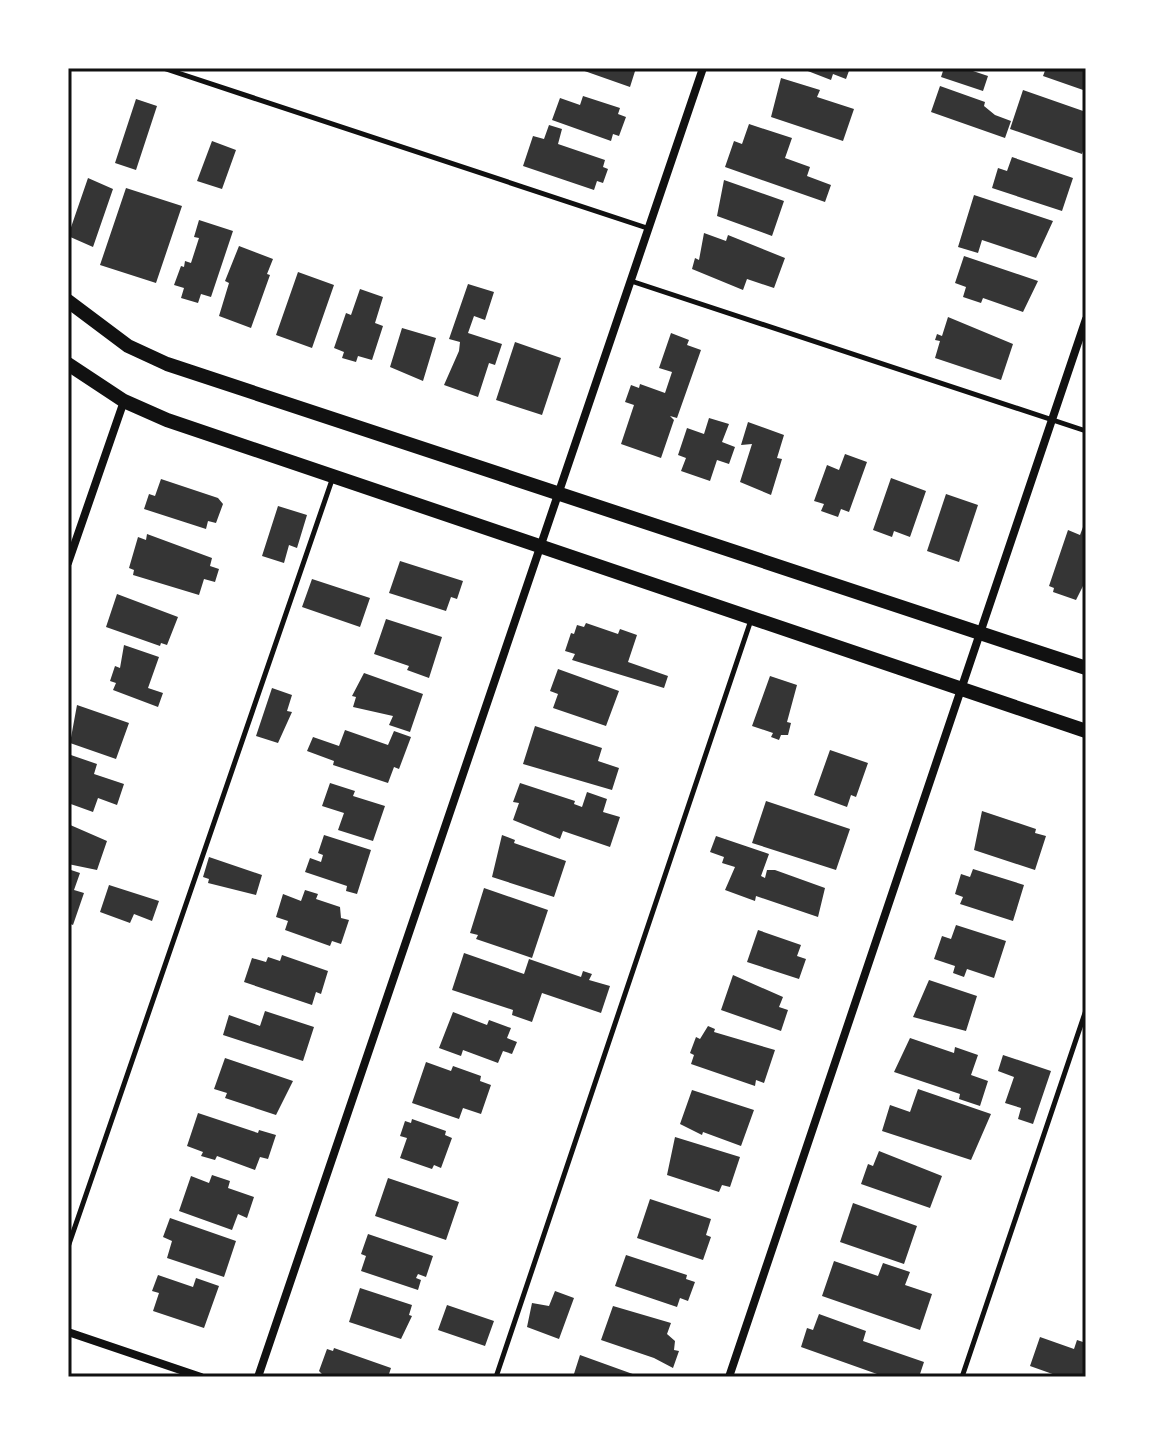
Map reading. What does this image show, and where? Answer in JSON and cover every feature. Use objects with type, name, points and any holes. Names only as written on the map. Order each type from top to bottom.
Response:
[{"type":"street","points":[[258,1377],[703,68]]},
{"type":"street","points":[[68,301],[128,346],[167,364],[1086,668]]},
{"type":"street","points":[[729,1377],[1086,319]]},
{"type":"street","points":[[68,364],[124,401],[167,420],[1086,731]]},
{"type":"street","points":[[68,563],[124,401]]},
{"type":"street","points":[[68,1332],[201,1377]]},
{"type":"lane","points":[[163,68],[647,228]]},
{"type":"lane","points":[[629,280],[1086,431]]},
{"type":"lane","points":[[68,1247],[333,476]]},
{"type":"lane","points":[[496,1377],[752,619]]},
{"type":"lane","points":[[962,1377],[1086,1010]]},
{"type":"building","points":[[576,68],[636,68],[630,87]]},
{"type":"building","points":[[800,68],[850,68],[846,79],[833,74],[831,80]]},
{"type":"building","points":[[944,68],[964,68],[988,76],[983,91],[941,77]]},
{"type":"building","points":[[1046,68],[1086,68],[1086,91],[1043,76]]},
{"type":"building","points":[[781,78],[820,90],[817,97],[854,109],[843,141],[771,117]]},
{"type":"building","points":[[940,86],[985,102],[984,106],[995,115],[1011,121],[1005,138],[931,112]]},
{"type":"building","points":[[1023,90],[1086,112],[1086,143],[1082,154],[1010,129]]},
{"type":"building","points":[[583,96],[620,108],[618,114],[626,117],[619,136],[613,134],[611,141],[552,120],[560,98],[580,105]]},
{"type":"building","points":[[136,99],[157,106],[136,170],[115,163]]},
{"type":"building","points":[[749,124],[792,138],[785,158],[810,167],[807,176],[831,185],[825,202],[725,167],[734,141],[742,144]]},
{"type":"building","points":[[549,125],[562,129],[558,144],[605,160],[603,167],[608,169],[603,183],[597,181],[594,190],[523,166],[533,136],[544,139]]},
{"type":"building","points":[[212,141],[236,150],[222,189],[197,181]]},
{"type":"building","points":[[1012,157],[1073,178],[1062,211],[992,188],[998,168],[1007,171]]},
{"type":"building","points":[[88,178],[113,189],[93,247],[68,236]]},
{"type":"building","points":[[724,180],[784,201],[772,236],[717,216]]},
{"type":"building","points":[[126,188],[182,206],[156,283],[100,265]]},
{"type":"building","points":[[974,195],[1053,221],[1036,258],[982,240],[978,253],[958,247]]},
{"type":"building","points":[[199,220],[233,231],[211,297],[201,294],[198,303],[181,298],[184,288],[174,285],[181,266],[184,267],[185,261],[191,263],[199,238],[194,237]]},
{"type":"building","points":[[704,233],[726,241],[728,235],[785,258],[774,288],[747,279],[743,290],[692,269],[695,258],[699,260]]},
{"type":"building","points":[[239,246],[273,259],[251,328],[219,316],[229,283],[225,281]]},
{"type":"building","points":[[964,256],[1038,281],[1023,312],[983,298],[981,303],[963,297],[966,287],[955,283]]},
{"type":"building","points":[[298,272],[334,285],[312,348],[276,335]]},
{"type":"building","points":[[468,284],[494,292],[485,320],[474,316],[468,333],[502,344],[495,365],[489,363],[478,397],[444,385],[459,351],[460,342],[449,339]]},
{"type":"building","points":[[360,289],[383,297],[375,323],[383,326],[372,360],[358,356],[356,362],[342,358],[344,352],[334,348],[346,313],[351,315]]},
{"type":"building","points":[[948,317],[1013,344],[1001,380],[935,358],[940,341],[935,340],[937,334],[942,336]]},
{"type":"building","points":[[402,328],[436,338],[423,381],[390,367]]},
{"type":"building","points":[[671,333],[689,340],[687,345],[701,350],[677,418],[670,416],[674,420],[661,458],[621,444],[634,405],[625,402],[631,385],[639,388],[640,384],[665,393],[672,372],[659,368]]},
{"type":"building","points":[[515,342],[561,358],[542,415],[496,400]]},
{"type":"building","points":[[709,418],[729,424],[722,442],[735,447],[729,464],[717,460],[710,481],[681,471],[686,458],[678,455],[687,428],[704,434]]},
{"type":"building","points":[[748,422],[784,435],[777,458],[782,459],[771,495],[740,482],[752,444],[741,445]]},
{"type":"building","points":[[845,454],[867,462],[849,512],[841,509],[838,517],[821,511],[824,504],[814,501],[827,465],[839,470]]},
{"type":"building","points":[[891,478],[926,491],[910,537],[894,531],[892,537],[873,530]]},
{"type":"building","points":[[161,479],[218,498],[223,504],[216,523],[208,521],[206,529],[144,509],[149,494],[155,496]]},
{"type":"building","points":[[946,494],[978,505],[959,562],[927,551]]},
{"type":"building","points":[[278,506],[307,515],[297,548],[289,545],[284,563],[262,556]]},
{"type":"building","points":[[1086,519],[1086,580],[1076,600],[1053,592],[1054,588],[1049,586],[1068,530],[1080,535]]},
{"type":"building","points":[[147,534],[212,558],[210,566],[219,569],[215,582],[204,579],[199,595],[133,575],[134,570],[129,568],[138,537],[146,540]]},
{"type":"building","points":[[400,561],[463,581],[457,599],[451,597],[446,611],[389,593]]},
{"type":"building","points":[[312,579],[370,598],[360,627],[302,607]]},
{"type":"building","points":[[117,594],[178,617],[167,645],[161,643],[160,646],[106,627]]},
{"type":"building","points":[[386,619],[442,637],[429,678],[407,670],[409,666],[374,654]]},
{"type":"building","points":[[586,623],[618,634],[620,629],[637,635],[628,662],[668,676],[664,688],[572,660],[575,654],[565,651],[571,633],[574,634],[577,625],[584,627]]},
{"type":"building","points":[[124,645],[159,657],[148,688],[163,693],[158,707],[113,690],[116,683],[110,681],[115,666],[120,668]]},
{"type":"building","points":[[558,669],[619,691],[606,726],[553,708],[558,694],[550,691]]},
{"type":"building","points":[[364,673],[423,694],[410,732],[389,725],[393,716],[353,707],[356,697],[352,696]]},
{"type":"building","points":[[770,676],[797,685],[787,722],[791,723],[788,735],[781,735],[779,740],[771,737],[773,733],[752,726]]},
{"type":"building","points":[[272,688],[292,695],[287,711],[292,712],[278,743],[256,736]]},
{"type":"building","points":[[77,705],[129,723],[116,759],[70,743]]},
{"type":"building","points":[[535,726],[602,748],[598,761],[619,768],[612,790],[523,764]]},
{"type":"building","points":[[345,730],[388,745],[394,731],[411,737],[399,769],[394,767],[388,783],[333,765],[334,761],[307,751],[313,737],[339,746]]},
{"type":"building","points":[[830,750],[868,763],[856,797],[851,795],[847,807],[814,795]]},
{"type":"building","points":[[68,754],[97,764],[94,774],[124,784],[117,805],[98,798],[93,812],[68,803]]},
{"type":"building","points":[[330,783],[355,791],[353,796],[385,806],[373,841],[338,830],[344,813],[322,806]]},
{"type":"building","points":[[520,783],[575,801],[574,804],[582,807],[587,792],[607,799],[603,812],[620,817],[610,847],[563,831],[560,839],[513,820],[519,803],[513,802]]},
{"type":"building","points":[[766,801],[850,829],[836,870],[752,843]]},
{"type":"building","points":[[982,811],[1036,829],[1035,833],[1046,836],[1035,870],[974,850]]},
{"type":"building","points":[[68,824],[107,841],[97,870],[68,864]]},
{"type":"building","points":[[324,835],[371,850],[357,894],[346,891],[347,886],[305,872],[310,858],[321,862],[323,855],[318,853]]},
{"type":"building","points":[[502,835],[515,840],[514,843],[566,861],[554,897],[492,877]]},
{"type":"building","points":[[716,836],[769,854],[761,876],[765,878],[767,870],[775,870],[825,888],[818,917],[756,896],[755,901],[725,890],[735,867],[722,863],[724,857],[710,852]]},
{"type":"building","points":[[209,857],[262,875],[256,895],[208,883],[209,879],[203,877]]},
{"type":"building","points":[[68,869],[80,873],[74,890],[84,893],[73,925],[68,923]]},
{"type":"building","points":[[973,869],[1024,885],[1013,921],[960,904],[963,897],[955,894],[961,874],[970,877]]},
{"type":"building","points":[[109,885],[159,901],[152,921],[134,914],[130,923],[100,912]]},
{"type":"building","points":[[484,888],[548,910],[532,958],[476,939],[478,935],[470,933]]},
{"type":"building","points":[[305,890],[318,894],[316,899],[340,907],[341,918],[349,920],[341,944],[332,941],[330,946],[285,930],[288,921],[276,917],[283,894],[301,901]]},
{"type":"building","points":[[956,925],[1006,941],[994,978],[967,969],[964,977],[953,973],[955,966],[934,959],[942,936],[951,939]]},
{"type":"building","points":[[758,930],[801,945],[797,956],[806,959],[799,979],[747,962]]},
{"type":"building","points":[[464,953],[524,974],[529,959],[581,977],[583,971],[592,974],[589,980],[610,986],[601,1013],[542,993],[532,1022],[512,1015],[513,1010],[452,990]]},
{"type":"building","points":[[282,955],[328,971],[321,994],[316,992],[312,1005],[244,982],[252,958],[266,962],[268,957],[280,961]]},
{"type":"building","points":[[733,975],[783,997],[779,1007],[788,1010],[781,1031],[721,1010]]},
{"type":"building","points":[[929,980],[977,996],[966,1031],[913,1017]]},
{"type":"building","points":[[265,1011],[314,1027],[303,1061],[223,1035],[229,1015],[260,1026]]},
{"type":"building","points":[[453,1012],[487,1025],[489,1020],[511,1028],[507,1038],[517,1042],[512,1054],[503,1051],[498,1063],[463,1050],[461,1056],[439,1048]]},
{"type":"building","points":[[708,1026],[715,1029],[714,1032],[775,1050],[764,1083],[756,1080],[755,1086],[691,1064],[694,1055],[690,1053],[696,1037],[700,1039]]},
{"type":"building","points":[[910,1038],[954,1053],[955,1047],[978,1055],[971,1075],[988,1081],[980,1106],[959,1099],[960,1094],[894,1072]]},
{"type":"building","points":[[1003,1055],[1051,1071],[1033,1124],[1018,1119],[1021,1108],[1005,1103],[1014,1077],[998,1071]]},
{"type":"building","points":[[225,1058],[293,1081],[276,1115],[225,1098],[227,1093],[214,1089]]},
{"type":"building","points":[[426,1062],[451,1071],[453,1066],[481,1076],[480,1081],[491,1085],[481,1114],[463,1108],[459,1119],[412,1103]]},
{"type":"building","points":[[918,1089],[991,1114],[971,1160],[882,1131],[890,1105],[910,1112]]},
{"type":"building","points":[[692,1090],[754,1110],[741,1146],[703,1132],[702,1135],[680,1124]]},
{"type":"building","points":[[198,1113],[258,1133],[259,1130],[276,1135],[268,1159],[260,1157],[255,1170],[217,1156],[215,1160],[201,1156],[203,1152],[187,1146]]},
{"type":"building","points":[[412,1119],[446,1131],[445,1135],[452,1138],[441,1168],[434,1165],[432,1169],[400,1158],[407,1138],[400,1136],[405,1121],[411,1123]]},
{"type":"building","points":[[675,1137],[740,1157],[730,1187],[722,1185],[719,1192],[667,1175]]},
{"type":"building","points":[[879,1151],[942,1176],[930,1208],[861,1184],[868,1164],[873,1166]]},
{"type":"building","points":[[212,1175],[230,1181],[228,1188],[254,1197],[247,1218],[238,1214],[232,1230],[179,1211],[191,1176],[209,1183]]},
{"type":"building","points":[[388,1178],[459,1202],[446,1240],[375,1216]]},
{"type":"building","points":[[650,1199],[711,1219],[706,1235],[711,1237],[703,1260],[637,1238]]},
{"type":"building","points":[[853,1203],[917,1226],[904,1264],[840,1242]]},
{"type":"building","points":[[170,1218],[236,1241],[224,1277],[167,1258],[172,1241],[163,1237]]},
{"type":"building","points":[[368,1234],[433,1256],[426,1277],[418,1274],[416,1278],[421,1280],[418,1290],[361,1271],[366,1256],[361,1254]]},
{"type":"building","points":[[626,1255],[687,1275],[686,1279],[695,1282],[688,1301],[680,1298],[677,1307],[615,1286]]},
{"type":"building","points":[[834,1261],[878,1276],[883,1263],[910,1272],[905,1285],[932,1294],[920,1330],[822,1296]]},
{"type":"building","points":[[158,1275],[193,1287],[196,1278],[219,1286],[204,1328],[153,1311],[159,1293],[152,1291]]},
{"type":"building","points":[[360,1288],[412,1305],[409,1315],[412,1316],[401,1339],[349,1322]]},
{"type":"building","points":[[555,1291],[574,1298],[559,1339],[527,1327],[532,1303],[549,1306]]},
{"type":"building","points":[[447,1305],[494,1321],[485,1346],[438,1330]]},
{"type":"building","points":[[613,1306],[671,1323],[667,1334],[675,1341],[674,1350],[679,1351],[673,1368],[654,1358],[601,1340]]},
{"type":"building","points":[[819,1314],[866,1331],[863,1341],[924,1362],[919,1377],[876,1377],[877,1374],[801,1347],[807,1328],[813,1330]]},
{"type":"building","points":[[1040,1337],[1074,1349],[1077,1340],[1086,1343],[1086,1377],[1061,1377],[1030,1366]]},
{"type":"building","points":[[334,1348],[391,1368],[388,1377],[325,1377],[319,1371],[327,1349],[333,1351]]},
{"type":"building","points":[[580,1355],[641,1377],[573,1377]]}]
